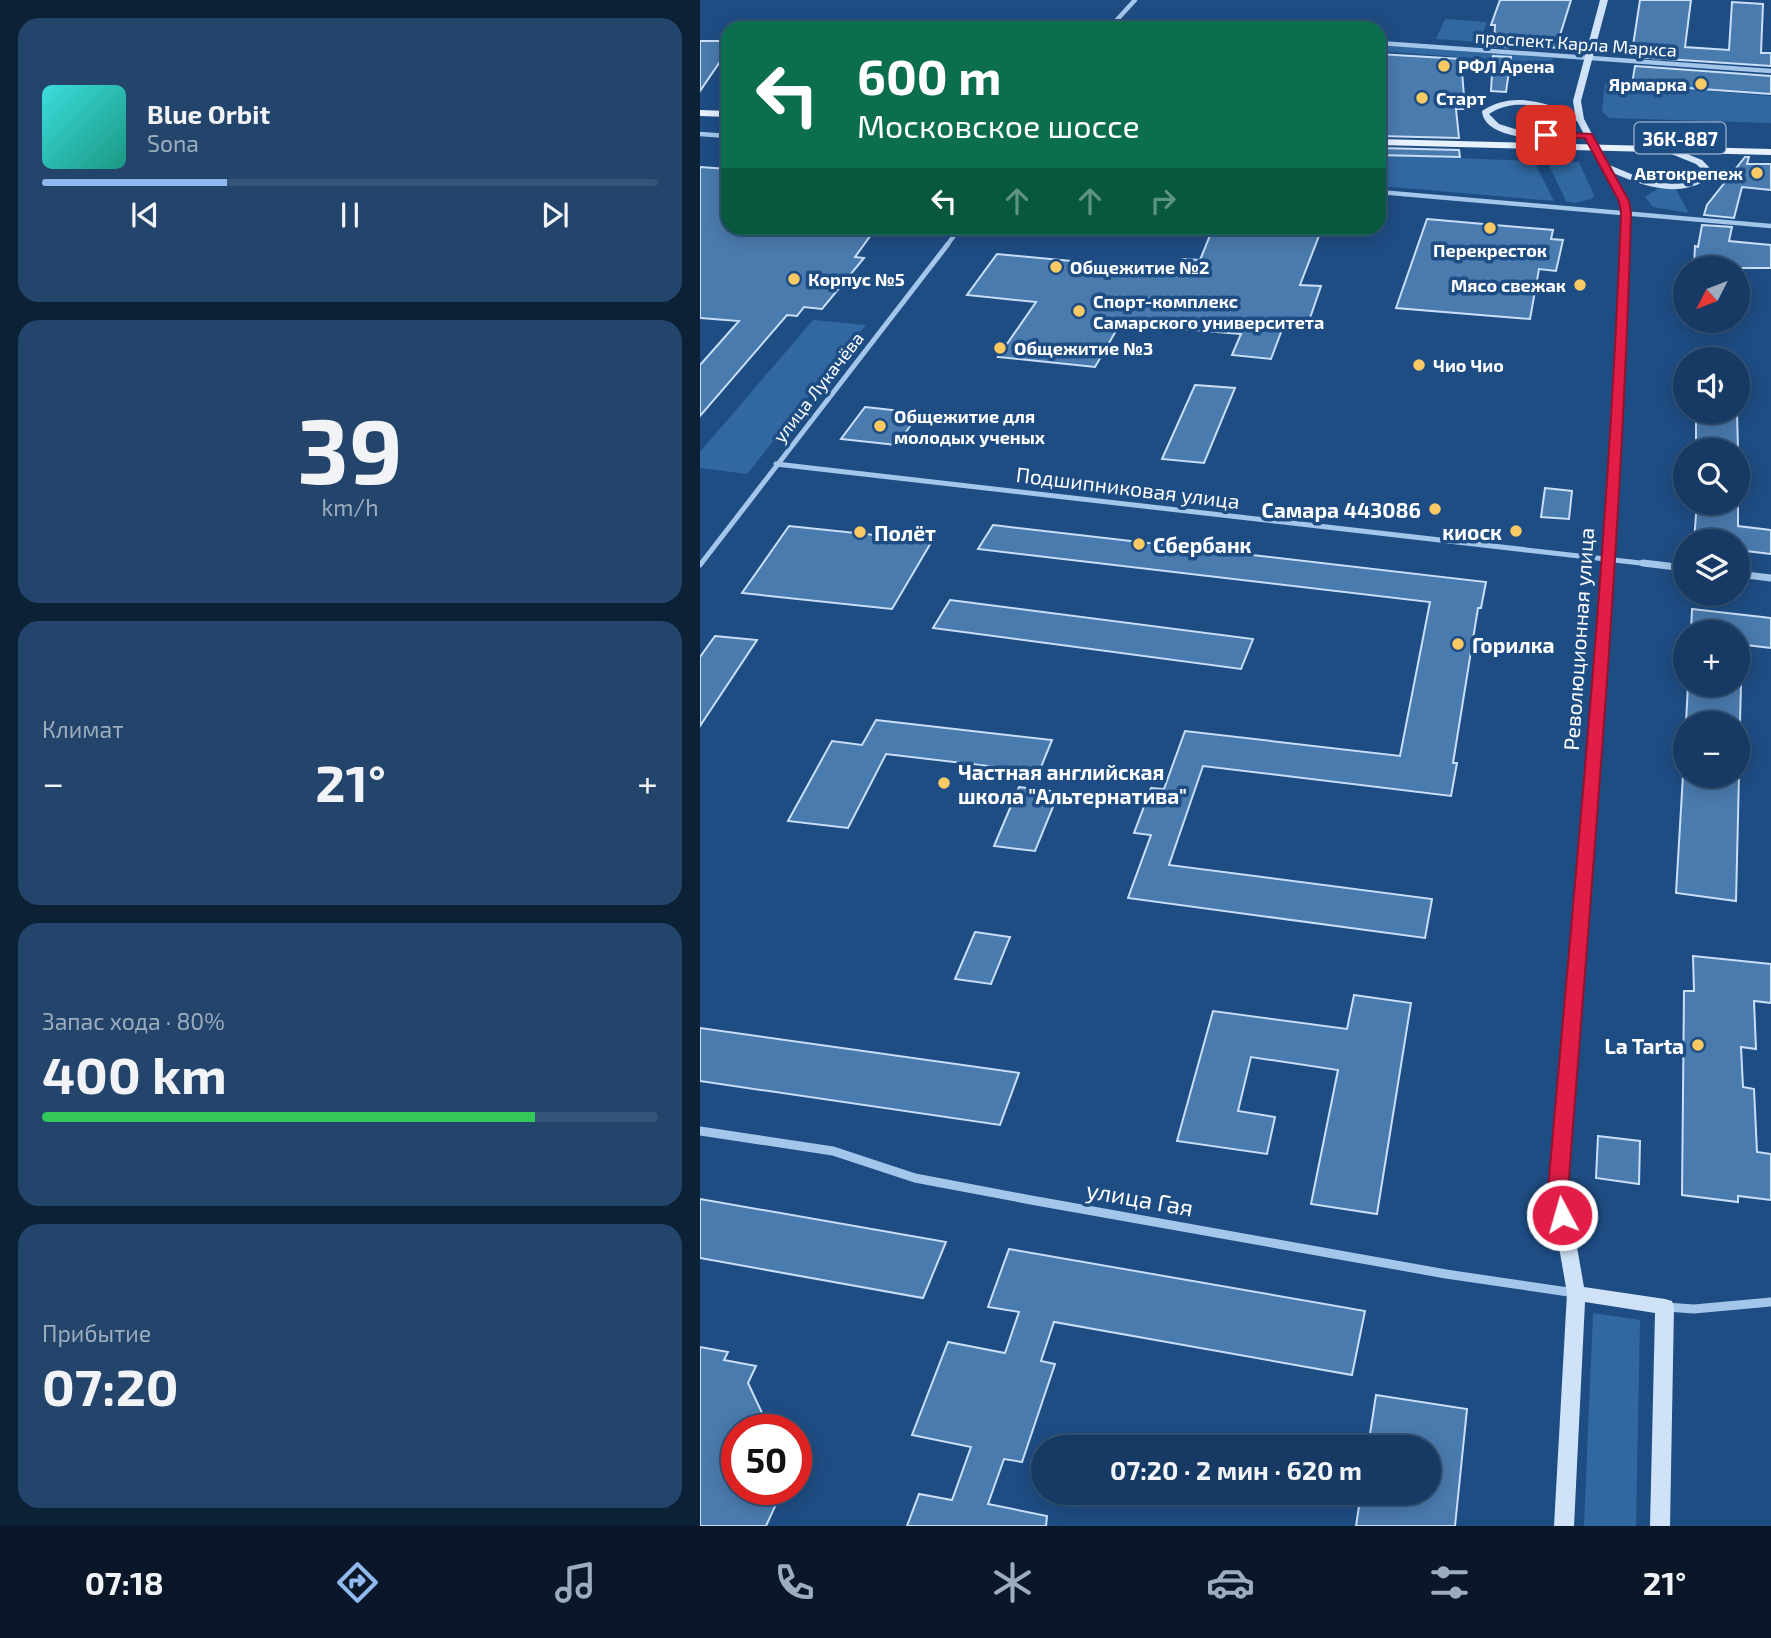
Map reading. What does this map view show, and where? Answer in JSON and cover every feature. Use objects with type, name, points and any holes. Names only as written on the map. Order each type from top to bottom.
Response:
[{"type":"main road","name":"Революционная улица","points":[[1564,1526],[1576,1293],[1558,1190],[1607,559],[1622,332],[1626,213],[1624,201],[1580,119],[1577,101],[1604,0]]},
{"type":"main road","points":[[1544,140],[1489,122],[1485,113],[1498,105],[1522,103],[1547,107],[1580,119]]},
{"type":"main road","points":[[700,116],[721,117]]},
{"type":"main road","points":[[700,125],[721,126]]},
{"type":"main road","name":"36К-887","points":[[1386,134],[1525,135],[1667,149],[1771,152]]},
{"type":"main road","name":"36К-887","points":[[1386,134],[1544,140],[1771,143]]},
{"type":"main road","name":"36К-887","points":[[1386,142],[1771,143]]},
{"type":"main road","points":[[1607,167],[1637,180],[1665,185],[1696,183],[1708,175],[1708,170],[1699,162],[1643,143]]},
{"type":"main road","points":[[1576,1293],[1665,1307],[1660,1526]]},
{"type":"street","points":[[1116,21],[1135,0]]},
{"type":"street","name":"проспект Карла Маркса","points":[[1386,44],[1771,71]]},
{"type":"street","points":[[700,134],[721,136]]},
{"type":"street","points":[[1386,193],[1771,226]]},
{"type":"street","name":"улица Лукачёва","points":[[700,565],[955,235]]},
{"type":"street","name":"Подшипниковая улица","points":[[776,464],[1673,567]]},
{"type":"street","points":[[1750,575],[1771,578]]},
{"type":"street","name":"улица Гая","points":[[700,1131],[845,1153],[915,1178],[1031,1200],[1433,1272],[1576,1293]]},
{"type":"street","points":[[1665,1307],[1693,1310],[1771,1302]]},
{"type":"shaded area","points":[[1445,19],[1487,22],[1479,42],[1436,39]]},
{"type":"shaded area","points":[[1386,46],[1553,58],[1552,64],[1386,52]]},
{"type":"shaded area","points":[[1605,83],[1771,96],[1771,123],[1609,118],[1602,111]]},
{"type":"shaded area","points":[[1386,155],[1534,161],[1554,201],[1386,187]]},
{"type":"shaded area","points":[[1547,161],[1579,162],[1594,195],[1592,199],[1574,203],[1566,201]]},
{"type":"shaded area","points":[[1674,186],[1689,213],[1653,207],[1645,197],[1657,189]]},
{"type":"shaded area","points":[[813,320],[866,325],[747,474],[700,468],[700,452]]},
{"type":"shaded area","points":[[1593,1313],[1640,1320],[1636,1526],[1584,1526]]},
{"type":"building","points":[[1500,0],[1571,0],[1556,48],[1513,44],[1513,48],[1494,46],[1495,25],[1491,25]]},
{"type":"building","points":[[1640,0],[1691,0],[1685,47],[1729,50],[1732,2],[1763,4],[1761,53],[1771,53],[1771,66],[1637,57],[1637,53],[1632,52]]},
{"type":"building","points":[[700,41],[721,41],[721,60],[700,91]]},
{"type":"building","points":[[1386,54],[1461,59],[1465,109],[1456,109],[1459,138],[1386,136]]},
{"type":"building","points":[[1493,56],[1511,57],[1506,92],[1491,91]]},
{"type":"building","name":"Ярмарка","points":[[1635,66],[1771,76],[1771,94],[1632,84]]},
{"type":"building","points":[[1386,148],[1459,150],[1460,157],[1386,155]]},
{"type":"building","points":[[1745,157],[1749,157],[1747,164],[1771,164],[1771,190],[1742,187],[1734,218],[1704,215],[1707,205]]},
{"type":"building","points":[[700,167],[721,168],[721,235],[871,235],[855,257],[864,258],[822,309],[804,307],[797,316],[787,315],[700,416],[700,365],[739,321],[700,318]]},
{"type":"building","points":[[1427,219],[1553,230],[1551,239],[1563,240],[1556,271],[1539,269],[1530,319],[1396,308]]},
{"type":"building","points":[[1702,225],[1732,227],[1729,241],[1771,245],[1771,268],[1750,268],[1750,256],[1695,256],[1695,246],[1698,247]]},
{"type":"building","points":[[1210,235],[1319,235],[1300,285],[1321,286],[1309,321],[1286,319],[1271,359],[1232,355],[1241,334],[1120,324],[1095,367],[998,357],[1036,302],[967,295],[997,254],[1177,271],[1183,259],[1200,260]]},
{"type":"building","points":[[1195,385],[1235,388],[1204,463],[1162,459]]},
{"type":"building","name":"Общежитие для молодых ученых","points":[[865,407],[920,413],[896,445],[841,439]]},
{"type":"building","points":[[1696,424],[1737,424],[1738,438],[1696,438]]},
{"type":"building","points":[[1545,488],[1572,491],[1569,519],[1541,517]]},
{"type":"building","points":[[1696,515],[1738,515],[1738,526],[1771,530],[1771,554],[1750,551],[1750,529],[1695,529]]},
{"type":"building","points":[[993,525],[1486,582],[1481,608],[1478,608],[1453,763],[1457,763],[1451,796],[1203,766],[1169,865],[1432,899],[1425,938],[1128,898],[1151,835],[1134,833],[1151,788],[1164,789],[1185,731],[1400,756],[1430,602],[978,549]]},
{"type":"building","points":[[789,526],[932,541],[892,609],[742,593]]},
{"type":"building","points":[[950,600],[1253,639],[1241,669],[933,628]]},
{"type":"building","points":[[1692,609],[1771,618],[1771,648],[1750,645],[1750,620],[1692,620]]},
{"type":"building","points":[[715,636],[757,640],[700,726],[700,657]]},
{"type":"building","points":[[1687,697],[1741,697],[1740,711],[1687,711]]},
{"type":"building","points":[[876,720],[1052,740],[1039,772],[886,754],[848,828],[788,821],[832,741],[862,745]]},
{"type":"building","points":[[1019,787],[1059,792],[1035,851],[994,846]]},
{"type":"building","points":[[1682,788],[1739,788],[1736,901],[1676,893]]},
{"type":"building","points":[[975,932],[1010,937],[991,984],[955,979]]},
{"type":"building","points":[[1693,956],[1771,964],[1771,1003],[1754,1001],[1756,1049],[1741,1047],[1743,1087],[1754,1089],[1757,1152],[1771,1154],[1771,1200],[1738,1196],[1738,1202],[1682,1195],[1684,991],[1694,991]]},
{"type":"building","points":[[1354,995],[1411,1003],[1377,1214],[1311,1204],[1338,1070],[1251,1057],[1238,1111],[1275,1117],[1267,1154],[1177,1141],[1213,1011],[1347,1029]]},
{"type":"building","points":[[700,1028],[1019,1073],[1000,1125],[700,1081]]},
{"type":"building","points":[[1598,1136],[1640,1141],[1639,1184],[1596,1178]]},
{"type":"building","points":[[700,1199],[946,1242],[923,1298],[700,1258]]},
{"type":"building","points":[[1009,1249],[1365,1311],[1352,1375],[1054,1322],[1041,1361],[1055,1364],[1022,1462],[1004,1459],[988,1504],[1047,1516],[1046,1526],[907,1526],[919,1494],[952,1500],[971,1447],[912,1435],[948,1342],[1005,1353],[1019,1312],[988,1307]]},
{"type":"building","points":[[700,1347],[728,1352],[724,1360],[756,1366],[748,1383],[763,1414],[721,1414],[721,1505],[776,1505],[766,1526],[700,1526]]},
{"type":"building","points":[[1376,1395],[1467,1409],[1455,1526],[1356,1526],[1359,1505],[1441,1505],[1441,1435],[1370,1435]]},
{"type":"place","name":"РФЛ Арена","points":[[1444,66]]},
{"type":"place","name":"Ярмарка","points":[[1701,84]]},
{"type":"place","name":"Старт","points":[[1422,98]]},
{"type":"place","name":"Автокрепеж","points":[[1757,173]]},
{"type":"place","name":"Перекресток","points":[[1490,228]]},
{"type":"place","name":"Общежитие №2","points":[[1056,267]]},
{"type":"place","name":"Корпус №5","points":[[794,279]]},
{"type":"place","name":"Мясо свежак","points":[[1580,285]]},
{"type":"place","name":"Спорт-комплекс Самарского университета","points":[[1079,311]]},
{"type":"place","name":"Общежитие №3","points":[[1000,348]]},
{"type":"place","name":"Чио Чио","points":[[1419,365]]},
{"type":"place","name":"Общежитие для молодых ученых","points":[[880,426]]},
{"type":"place","name":"Самара 443086","points":[[1435,509]]},
{"type":"place","name":"киоск","points":[[1516,531]]},
{"type":"place","name":"Полёт","points":[[860,532]]},
{"type":"place","name":"Сбербанк","points":[[1139,544]]},
{"type":"place","name":"Горилка","points":[[1458,644]]},
{"type":"place","name":"Частная английская школа \"Альтернатива\"","points":[[944,783]]},
{"type":"place","name":"La Tarta","points":[[1698,1045]]},
{"type":"route","points":[[1546,135],[1588,136],[1624,201],[1626,213],[1622,332],[1607,580],[1558,1190],[1562,1215]]}]
